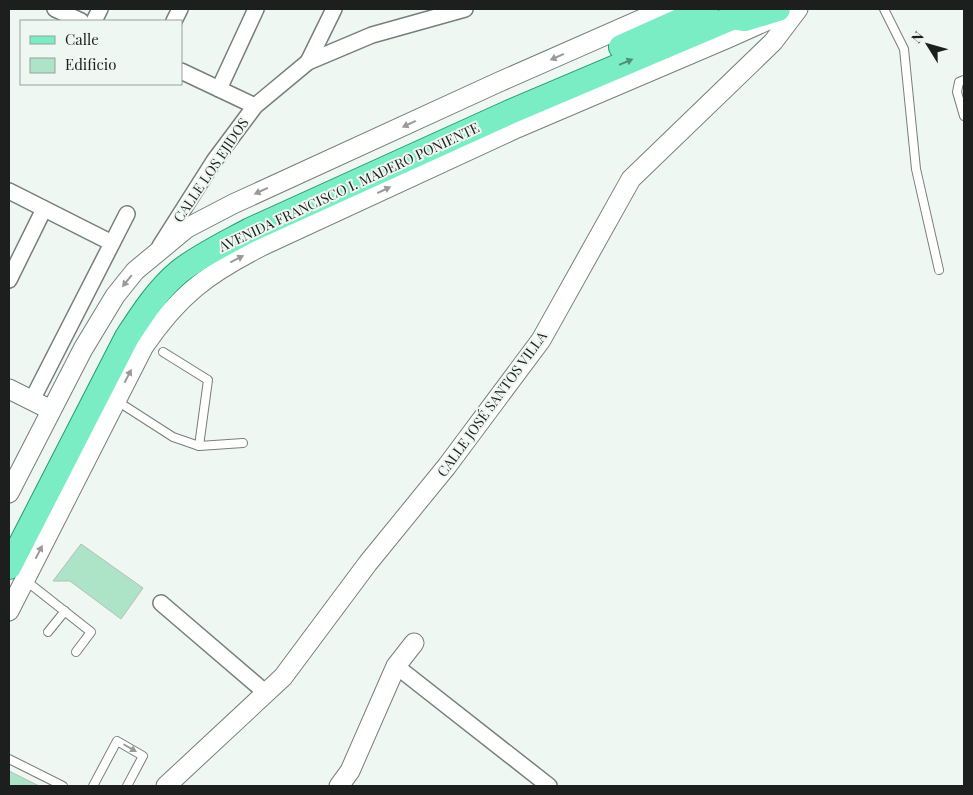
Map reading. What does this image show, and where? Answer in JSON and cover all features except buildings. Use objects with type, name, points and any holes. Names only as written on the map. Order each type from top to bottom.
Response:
[{"type":"main road","name":"AVENIDA FRANCISCO I. MADERO PONIENTE","points":[[9,537],[116,331],[132,305],[169,263],[202,240],[243,219],[706,9]]},
{"type":"main road","name":"AVENIDA FRANCISCO I. MADERO PONIENTE","points":[[17,573],[127,337],[144,311],[180,272],[211,251],[250,230],[510,112],[743,13],[745,19],[778,9]]},
{"type":"street","points":[[55,9],[79,20]]},
{"type":"street","points":[[218,89],[256,9]]},
{"type":"street","points":[[308,62],[334,9]]},
{"type":"street","name":"CALLE LOS EJIDOS","points":[[154,256],[214,161],[255,106],[308,62],[372,35],[465,9]]},
{"type":"street","points":[[9,493],[83,349],[115,296],[135,271],[187,228],[233,204],[490,86],[665,9]]},
{"type":"street","points":[[9,611],[17,573],[116,400],[144,346],[177,303],[198,285],[228,264],[262,246],[517,128],[793,9]]},
{"type":"street","name":"CALLE JOSÉ SANTOS VILLA","points":[[166,786],[283,677],[368,562],[447,466],[541,340],[631,179],[773,42],[798,9]]},
{"type":"street","points":[[182,71],[255,106]]},
{"type":"street","points":[[9,191],[112,243]]},
{"type":"street","points":[[9,280],[44,209]]},
{"type":"street","points":[[32,400],[127,214]]},
{"type":"street","points":[[9,388],[52,410]]},
{"type":"street","points":[[161,603],[266,693]]},
{"type":"street","points":[[339,786],[350,778],[396,666],[414,643]]},
{"type":"street","points":[[396,666],[549,786]]},
{"type":"lane","points":[[884,9],[904,48],[916,169],[939,270]]},
{"type":"lane","points":[[964,80],[959,82],[957,92],[964,116]]},
{"type":"lane","points":[[163,352],[208,380],[199,446]]},
{"type":"lane","points":[[116,400],[173,437],[199,446],[243,443]]},
{"type":"lane","points":[[17,573],[91,632],[76,652]]},
{"type":"lane","points":[[48,632],[65,611]]},
{"type":"lane","points":[[93,786],[117,741],[144,756],[127,786]]},
{"type":"lane","points":[[9,759],[63,786]]}]
